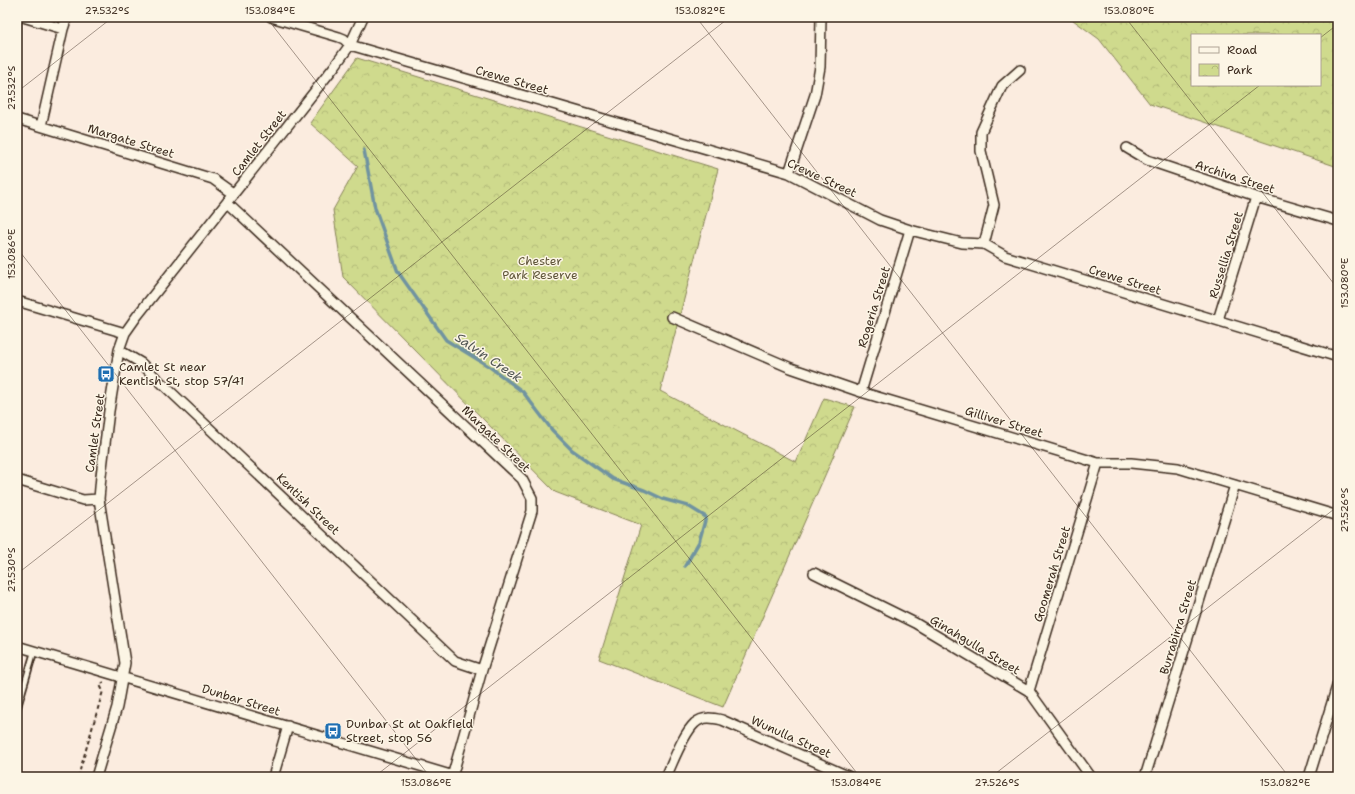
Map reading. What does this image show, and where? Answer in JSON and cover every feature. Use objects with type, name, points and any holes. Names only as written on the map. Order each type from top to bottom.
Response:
[{"type":"street","points":[[23,17],[63,29]]},
{"type":"street","points":[[41,126],[67,17]]},
{"type":"street","name":"Crewe Street","points":[[271,17],[339,37],[344,39],[350,45],[788,173],[880,220],[910,230],[962,243],[984,244],[1005,256],[1338,357]]},
{"type":"street","name":"Camlet Street","points":[[96,777],[117,707],[125,663],[125,654],[99,499],[108,418],[119,350],[125,333],[159,287],[334,67],[350,45],[363,17]]},
{"type":"street","points":[[788,173],[816,95],[820,67],[821,17]]},
{"type":"street","points":[[984,244],[994,205],[981,151],[982,132],[1002,86],[1020,70]]},
{"type":"street","name":"Margate Street","points":[[17,119],[213,179],[234,194]]},
{"type":"street","name":"Archiva Street","points":[[1127,148],[1147,160],[1256,197],[1338,221]]},
{"type":"street","name":"Russellia Street","points":[[1218,320],[1256,197]]},
{"type":"street","name":"Margate Street","points":[[228,202],[522,479],[532,498],[532,511],[482,670],[454,776]]},
{"type":"street","name":"Rogeria Street","points":[[861,392],[910,230]]},
{"type":"street","points":[[17,301],[125,333]]},
{"type":"street","name":"Gilliver Street","points":[[672,317],[791,368],[861,392],[1098,463],[1131,463],[1178,468],[1338,516]]},
{"type":"street","name":"Kentish Street","points":[[119,350],[141,363],[455,661],[482,670]]},
{"type":"street","name":"Goomerah Street","points":[[1029,691],[1098,463]]},
{"type":"street","points":[[17,480],[83,500],[99,499]]},
{"type":"street","name":"Burrabirra Street","points":[[1145,777],[1235,485]]},
{"type":"street","name":"Ginahgulla Street","points":[[814,573],[915,623],[1029,691],[1091,777]]},
{"type":"street","name":"Dunbar Street","points":[[17,646],[454,776]]},
{"type":"street","points":[[1309,777],[1338,683]]},
{"type":"street","name":"Wunulla Street","points":[[666,777],[683,739],[696,722],[709,717],[722,720],[850,777]]},
{"type":"street","points":[[273,777],[288,726]]},
{"type":"lane","points":[[17,710],[34,652]]},
{"type":"path","points":[[78,777],[103,691],[100,685],[105,681]]},
{"type":"green space","points":[[1069,17],[1338,17],[1338,167],[1150,104],[1099,39]]},
{"type":"green space","name":"Chester Park Reserve","points":[[357,58],[718,169],[660,391],[796,462],[824,398],[855,407],[723,707],[599,659],[641,525],[555,492],[343,277],[333,210],[358,166],[310,123]]},
{"type":"waterway","name":"Salvin Creek","points":[[364,150],[375,208],[398,272],[446,340],[490,367],[523,392],[552,430],[572,450],[613,479],[644,490],[663,499],[688,506],[706,517],[699,542],[685,566]]},
{"type":"place","name":"Camlet St near Kentish St, stop 57/41","points":[[106,374]]},
{"type":"place","name":"Dunbar St at Oakfield Street, stop 56","points":[[333,731]]}]
